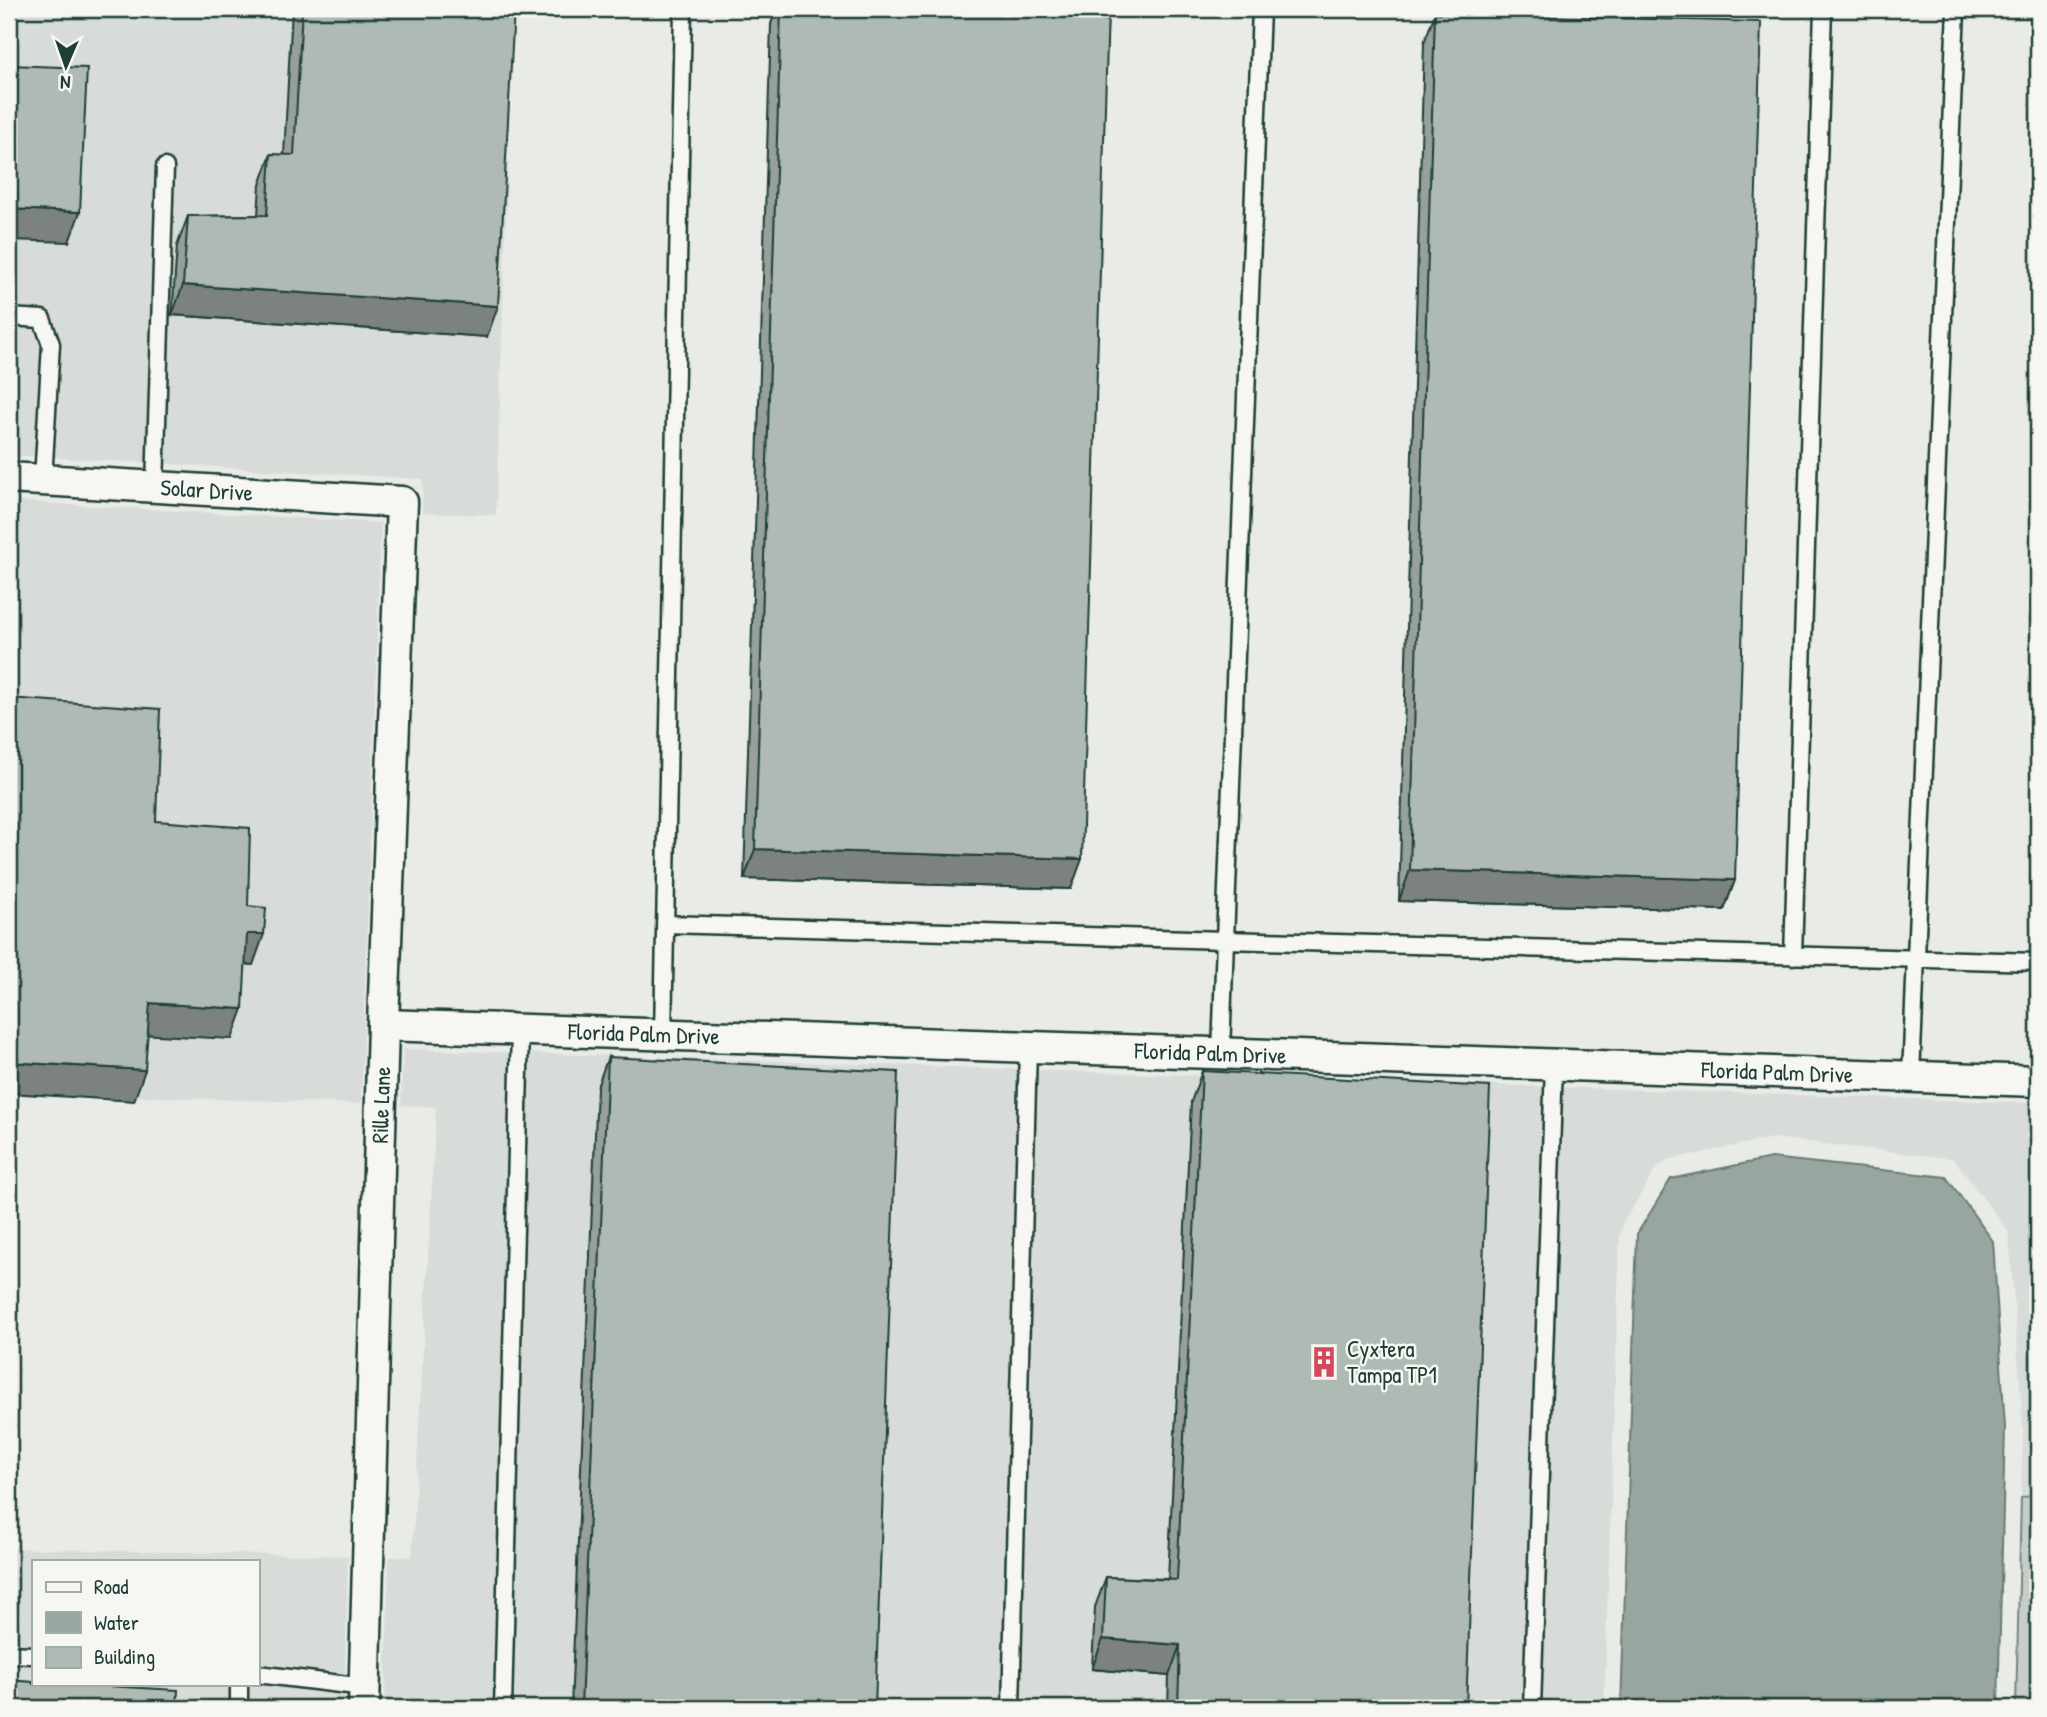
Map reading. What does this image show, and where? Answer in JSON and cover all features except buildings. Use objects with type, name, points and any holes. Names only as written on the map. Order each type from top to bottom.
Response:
[{"type":"street","name":"Solar Drive","points":[[9,478],[402,502]]},
{"type":"street","name":"Rille Lane","points":[[364,1698],[383,1025],[402,502]]},
{"type":"street","name":"Florida Palm Drive","points":[[383,1025],[2038,1081]]},
{"type":"lane","points":[[663,1034],[683,9]]},
{"type":"lane","points":[[1221,1053],[1261,9]]},
{"type":"lane","points":[[1793,956],[1823,9]]},
{"type":"lane","points":[[1911,1076],[1956,9]]},
{"type":"lane","points":[[155,487],[164,167]]},
{"type":"lane","points":[[9,317],[42,319],[51,344],[43,480]]},
{"type":"lane","points":[[665,923],[2038,962]]},
{"type":"lane","points":[[503,1708],[520,1030]]},
{"type":"lane","points":[[1011,1708],[1028,1047]]},
{"type":"lane","points":[[1532,1708],[1554,1064]]},
{"type":"lane","points":[[9,1654],[32,1655]]},
{"type":"lane","points":[[259,1674],[364,1698]]},
{"type":"lane","points":[[239,1686],[239,1708]]},
{"type":"shaded area","points":[[9,9],[513,9],[496,515],[422,513],[423,479],[9,455]]},
{"type":"shaded area","points":[[9,501],[381,523],[361,1104],[9,1092]]},
{"type":"shaded area","points":[[403,1049],[2038,1103],[2038,1494],[2021,1498],[2023,1428],[2009,1233],[1954,1159],[1773,1138],[1667,1160],[1656,1169],[1623,1223],[1620,1233],[1604,1708],[385,1708],[389,1557],[412,1557],[436,1107],[401,1105]]},
{"type":"shaded area","points":[[2038,1494],[2038,1708],[2016,1708],[2021,1498]]},
{"type":"shaded area","points":[[9,1548],[348,1556],[344,1708],[9,1708]]},
{"type":"water","points":[[1771,1158],[1946,1177],[1993,1241],[2005,1427],[1998,1708],[1621,1708],[1637,1234],[1671,1179]]},
{"type":"place","name":"Cyxtera Tampa TP1","points":[[1324,1362]]}]
